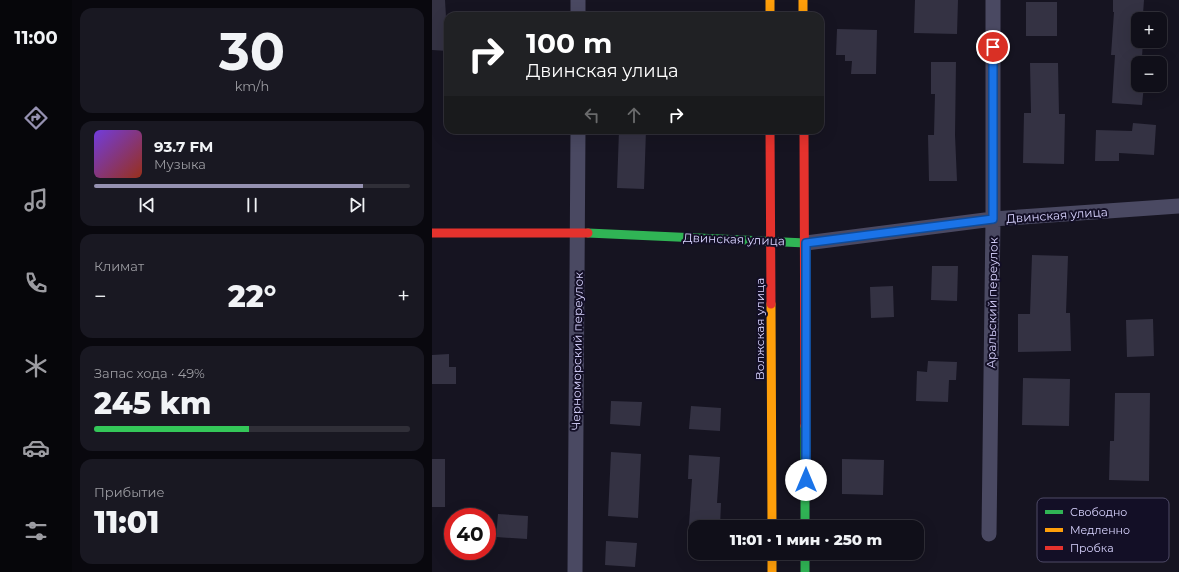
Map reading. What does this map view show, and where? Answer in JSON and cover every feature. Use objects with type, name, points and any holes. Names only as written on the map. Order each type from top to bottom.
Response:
[{"type":"street","points":[[578,0],[578,12]]},
{"type":"street","points":[[770,0],[770,12]]},
{"type":"street","points":[[803,0],[803,12]]},
{"type":"street","name":"Аральский переулок","points":[[989,534],[993,219],[993,0]]},
{"type":"street","name":"Черноморский переулок","points":[[575,572],[578,134]]},
{"type":"street","name":"Волжская улица","points":[[770,134],[772,520]]},
{"type":"street","points":[[804,134],[806,243],[806,520]]},
{"type":"street","name":"Двинская улица","points":[[432,233],[578,233],[771,240],[806,243],[993,219],[1179,206]]},
{"type":"street","points":[[772,560],[772,572]]},
{"type":"street","points":[[805,560],[805,572]]},
{"type":"building","points":[[432,0],[445,0],[444,51],[432,50]]},
{"type":"building","points":[[915,0],[958,0],[957,34],[914,33]]},
{"type":"building","points":[[1113,0],[1144,0],[1143,12],[1131,12],[1131,48],[1143,48],[1142,56],[1131,56],[1131,92],[1143,92],[1142,105],[1112,103],[1115,55],[1111,55]]},
{"type":"building","points":[[1026,2],[1057,2],[1057,36],[1026,36]]},
{"type":"building","points":[[837,29],[877,30],[876,74],[851,74],[852,61],[845,61],[845,55],[836,55]]},
{"type":"building","points":[[931,62],[956,62],[955,135],[957,181],[929,181],[928,135],[934,135],[935,94],[931,94]]},
{"type":"building","points":[[1030,63],[1058,63],[1059,114],[1065,114],[1064,164],[1023,163],[1024,113],[1031,113]]},
{"type":"building","points":[[1133,123],[1156,125],[1154,155],[1119,153],[1119,161],[1095,161],[1096,130],[1132,131]]},
{"type":"building","points":[[619,134],[646,134],[644,189],[617,188]]},
{"type":"building","points":[[1032,255],[1068,256],[1066,313],[1070,313],[1071,351],[1018,352],[1018,314],[1030,314]]},
{"type":"building","points":[[932,266],[958,266],[957,301],[931,300]]},
{"type":"building","points":[[893,286],[894,317],[871,318],[870,287]]},
{"type":"building","points":[[1153,319],[1154,356],[1127,357],[1126,320]]},
{"type":"building","points":[[449,354],[449,367],[456,367],[456,384],[432,384],[432,355]]},
{"type":"building","points":[[928,361],[957,362],[956,380],[949,380],[948,402],[916,401],[917,371],[927,372]]},
{"type":"building","points":[[1023,378],[1070,379],[1069,426],[1022,425]]},
{"type":"building","points":[[1115,393],[1150,393],[1149,481],[1109,480],[1110,441],[1114,441]]},
{"type":"building","points":[[611,401],[642,402],[640,426],[610,424]]},
{"type":"building","points":[[691,406],[721,408],[720,431],[689,429]]},
{"type":"building","points":[[611,452],[641,454],[638,518],[608,516]]},
{"type":"building","points":[[689,455],[720,457],[717,503],[721,503],[720,520],[689,520],[692,479],[688,479]]},
{"type":"building","points":[[432,459],[445,459],[445,507],[432,507]]},
{"type":"building","points":[[842,459],[884,460],[883,495],[842,494]]},
{"type":"building","points":[[498,514],[528,516],[527,539],[496,537]]},
{"type":"building","points":[[606,541],[637,543],[635,567],[605,565]]},
{"type":"traffic: fast","points":[[588,233],[806,243]]},
{"type":"traffic: fast","points":[[805,426],[805,520]]},
{"type":"traffic: fast","points":[[805,560],[805,572]]},
{"type":"traffic: slow","points":[[770,0],[770,12]]},
{"type":"traffic: slow","points":[[803,0],[803,12]]},
{"type":"traffic: slow","points":[[771,304],[772,520]]},
{"type":"traffic: slow","points":[[772,560],[772,572]]},
{"type":"traffic: jam","points":[[770,134],[771,304]]},
{"type":"traffic: jam","points":[[804,134],[805,426]]},
{"type":"traffic: jam","points":[[432,233],[588,233]]},
{"type":"route","points":[[806,480],[806,243],[993,219],[993,47]]}]
